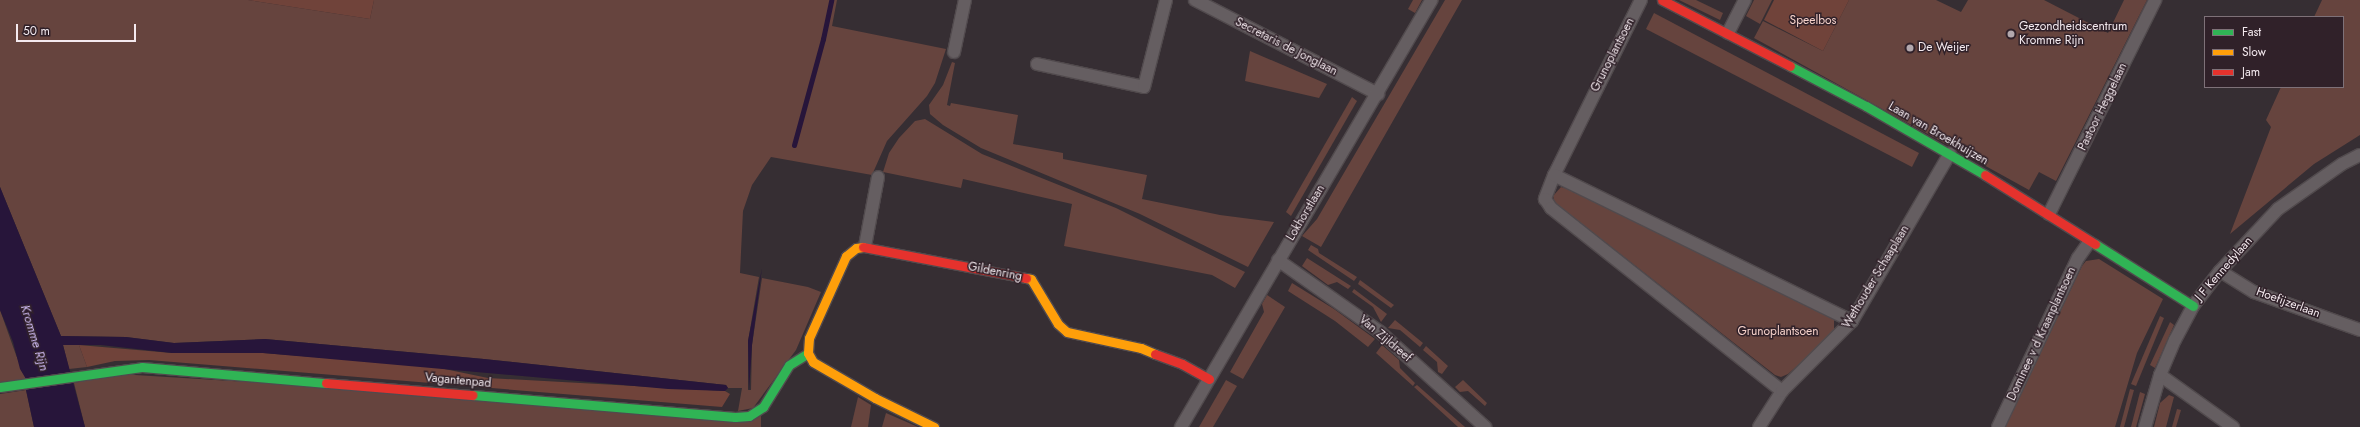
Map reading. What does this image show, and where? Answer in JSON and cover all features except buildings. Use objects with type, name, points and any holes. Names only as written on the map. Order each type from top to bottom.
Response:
[{"type":"street","points":[[954,52],[965,0]]},
{"type":"street","points":[[1037,64],[1144,87],[1166,0]]},
{"type":"street","name":"Secretaris de Jonglaan","points":[[1195,0],[1378,94]]},
{"type":"street","name":"Lokhorstlaan","points":[[1181,427],[1432,0]]},
{"type":"street","name":"Grunoplantsoen","points":[[1641,0],[1554,175],[1545,199],[1551,208],[1782,392]]},
{"type":"street","name":"Laan van Broekhuijzen","points":[[1662,0],[1866,106],[1950,153],[2049,214],[2089,242],[2192,306]]},
{"type":"street","points":[[1728,33],[1745,0]]},
{"type":"street","name":"Pastoor Heggelaan","points":[[2049,214],[2155,0]]},
{"type":"street","name":"Wethouder Schaaplaan","points":[[1759,427],[1782,392],[1852,321],[1950,153]]},
{"type":"street","name":"J F Kennedylaan","points":[[2145,427],[2160,374],[2192,306],[2220,271],[2278,209],[2342,164],[2360,155]]},
{"type":"street","points":[[1554,175],[1852,321]]},
{"type":"street","points":[[878,178],[865,246],[856,248],[846,256],[809,338],[808,353],[813,362],[875,398],[934,427]]},
{"type":"street","name":"Dominee v d Kraanplantsoen","points":[[1998,427],[2078,258],[2089,242]]},
{"type":"street","name":"Gildenring","points":[[865,246],[1031,279],[1058,324],[1068,332],[1141,348],[1182,364],[1209,379]]},
{"type":"street","name":"Van Zijldreef","points":[[1278,260],[1380,332],[1485,427]]},
{"type":"street","name":"Hoefijzerlaan","points":[[2220,271],[2254,292],[2360,330]]},
{"type":"street","name":"Vagantenpad","points":[[0,387],[77,374],[142,367],[193,370],[736,417],[749,416],[763,407],[789,365],[808,353]]},
{"type":"street","points":[[2160,374],[2233,427]]},
{"type":"green space","points":[[0,0],[248,0],[370,19],[374,0],[837,0],[832,26],[946,49],[935,83],[927,96],[887,141],[872,175],[771,157],[752,185],[743,211],[740,273],[759,277],[748,341],[748,390],[751,390],[752,345],[762,278],[808,287],[821,292],[796,350],[753,408],[738,411],[742,388],[728,388],[726,385],[484,359],[265,339],[174,343],[126,337],[61,336],[0,187]]},
{"type":"green space","points":[[248,0],[374,0],[370,19]]},
{"type":"green space","points":[[1413,0],[1422,0],[1415,13],[1408,9]]},
{"type":"green space","points":[[1445,0],[1462,0],[1321,247],[1302,236],[1317,219]]},
{"type":"green space","points":[[1679,0],[1696,0],[1723,13],[1720,20]]},
{"type":"green space","points":[[1754,0],[1772,0],[1760,24],[1746,16]]},
{"type":"green space","name":"Speelbos","points":[[1774,0],[1849,0],[1823,51],[1764,20]]},
{"type":"green space","points":[[1849,0],[1936,0],[1961,12],[1968,0],[2044,0],[2108,33],[2124,0],[2147,0],[2056,181],[2039,172],[2029,190],[1754,38],[1763,21],[1823,51]]},
{"type":"green space","points":[[2322,0],[2360,0],[2360,135],[2314,164],[2230,234],[2271,127],[2266,120],[2281,88],[2344,88],[2344,16],[2314,16]]},
{"type":"green space","points":[[1654,13],[1919,153],[1912,167],[1646,29]]},
{"type":"green space","points":[[1250,51],[1327,84],[1319,98],[1245,81]]},
{"type":"green space","points":[[952,62],[955,63],[947,105],[950,106],[951,103],[1018,115],[1013,144],[1063,153],[1063,159],[1147,175],[1142,199],[1220,215],[1274,222],[1248,267],[1140,214],[981,148],[943,125],[930,114],[929,105],[943,85]]},
{"type":"green space","points":[[1352,97],[1357,101],[1291,216],[1286,212]]},
{"type":"green space","points":[[925,119],[982,154],[1116,208],[1245,272],[1235,288],[1212,275],[1064,246],[1072,204],[963,179],[961,188],[883,172],[889,153],[899,138],[915,121]]},
{"type":"green space","name":"Grunoplantsoen","points":[[1561,187],[1571,190],[1834,318],[1834,333],[1788,374],[1781,377],[1775,375],[1555,203],[1553,196]]},
{"type":"green space","points":[[1311,245],[1318,249],[1319,253],[1357,277],[1354,281],[1308,250]]},
{"type":"green space","points":[[1307,258],[1351,286],[1348,289],[1337,282],[1328,285],[1302,266]]},
{"type":"green space","points":[[2099,259],[2163,299],[2137,353],[2115,427],[2005,427],[2082,266],[2086,261]]},
{"type":"green space","points":[[1360,280],[1394,305],[1391,308],[1358,284]]},
{"type":"green space","points":[[1292,283],[1334,309],[1375,339],[1368,347],[1335,321],[1288,291]]},
{"type":"green space","points":[[1354,289],[1387,314],[1381,322],[1373,307],[1352,292]]},
{"type":"green space","points":[[1267,295],[1285,307],[1243,379],[1230,372],[1264,312],[1262,304]]},
{"type":"green space","points":[[0,310],[16,355],[26,379],[0,383]]},
{"type":"green space","points":[[2160,316],[2164,318],[2136,386],[2131,384]]},
{"type":"green space","points":[[1395,320],[1423,343],[1420,347],[1400,330],[1388,328]]},
{"type":"green space","points":[[2170,322],[2174,325],[2155,368],[2150,365]]},
{"type":"green space","points":[[63,345],[79,345],[87,367],[69,369]]},
{"type":"green space","points":[[79,345],[172,353],[263,353],[430,366],[488,378],[725,391],[730,394],[722,407],[149,360],[115,361],[87,367]]},
{"type":"green space","points":[[1382,345],[1399,360],[1400,368],[1415,383],[1413,386],[1376,353]]},
{"type":"green space","points":[[1426,346],[1448,366],[1442,374],[1438,372],[1437,362],[1423,350]]},
{"type":"green space","points":[[119,374],[761,414],[761,427],[85,427],[74,383]]},
{"type":"green space","points":[[1226,380],[1237,386],[1213,427],[1199,427]]},
{"type":"green space","points":[[1463,380],[1487,403],[1485,406],[1468,391],[1460,392],[1455,387]]},
{"type":"green space","points":[[1417,385],[1465,427],[1458,427],[1414,387]]},
{"type":"green space","points":[[2130,389],[2134,390],[2124,427],[2120,427]]},
{"type":"green space","points":[[26,390],[34,427],[0,427],[0,394]]},
{"type":"green space","points":[[2140,392],[2145,394],[2136,427],[2131,427]]},
{"type":"green space","points":[[2169,395],[2174,397],[2166,427],[2154,427],[2160,403]]},
{"type":"green space","points":[[858,397],[871,405],[868,427],[851,427]]},
{"type":"green space","points":[[2177,409],[2181,410],[2176,427],[2172,427]]},
{"type":"green space","points":[[886,413],[918,427],[882,427]]},
{"type":"water","name":"Kromme Rijn","points":[[0,187],[61,336],[126,337],[174,343],[265,339],[484,359],[726,385],[728,388],[725,391],[668,389],[263,353],[172,353],[101,345],[63,345],[85,427],[34,427],[26,390],[26,379],[20,369],[13,342],[0,310]]},
{"type":"water","points":[[762,268],[752,345],[749,391],[748,341]]},
{"type":"waterway","points":[[794,145],[823,39],[831,0]]},
{"type":"traffic: fast","points":[[1790,66],[1866,106],[1985,175]]},
{"type":"traffic: fast","points":[[2095,244],[2193,306]]},
{"type":"traffic: fast","points":[[473,395],[735,417],[749,416],[763,407],[789,365],[808,353]]},
{"type":"traffic: fast","points":[[0,387],[142,367],[326,383]]},
{"type":"traffic: slow","points":[[863,247],[856,248],[846,256],[809,338],[808,353],[813,362],[875,398],[934,427]]},
{"type":"traffic: slow","points":[[1026,278],[1031,279],[1058,324],[1067,332],[1141,348],[1155,354]]},
{"type":"traffic: jam","points":[[1662,0],[1790,66]]},
{"type":"traffic: jam","points":[[1985,175],[2095,244]]},
{"type":"traffic: jam","points":[[863,247],[1026,278]]},
{"type":"traffic: jam","points":[[1155,354],[1182,364],[1209,379]]},
{"type":"traffic: jam","points":[[326,383],[473,395]]},
{"type":"place","name":"Gezondheidscentrum Kromme Rijn","points":[[2011,34]]},
{"type":"place","name":"De Weijer","points":[[1910,48]]}]
